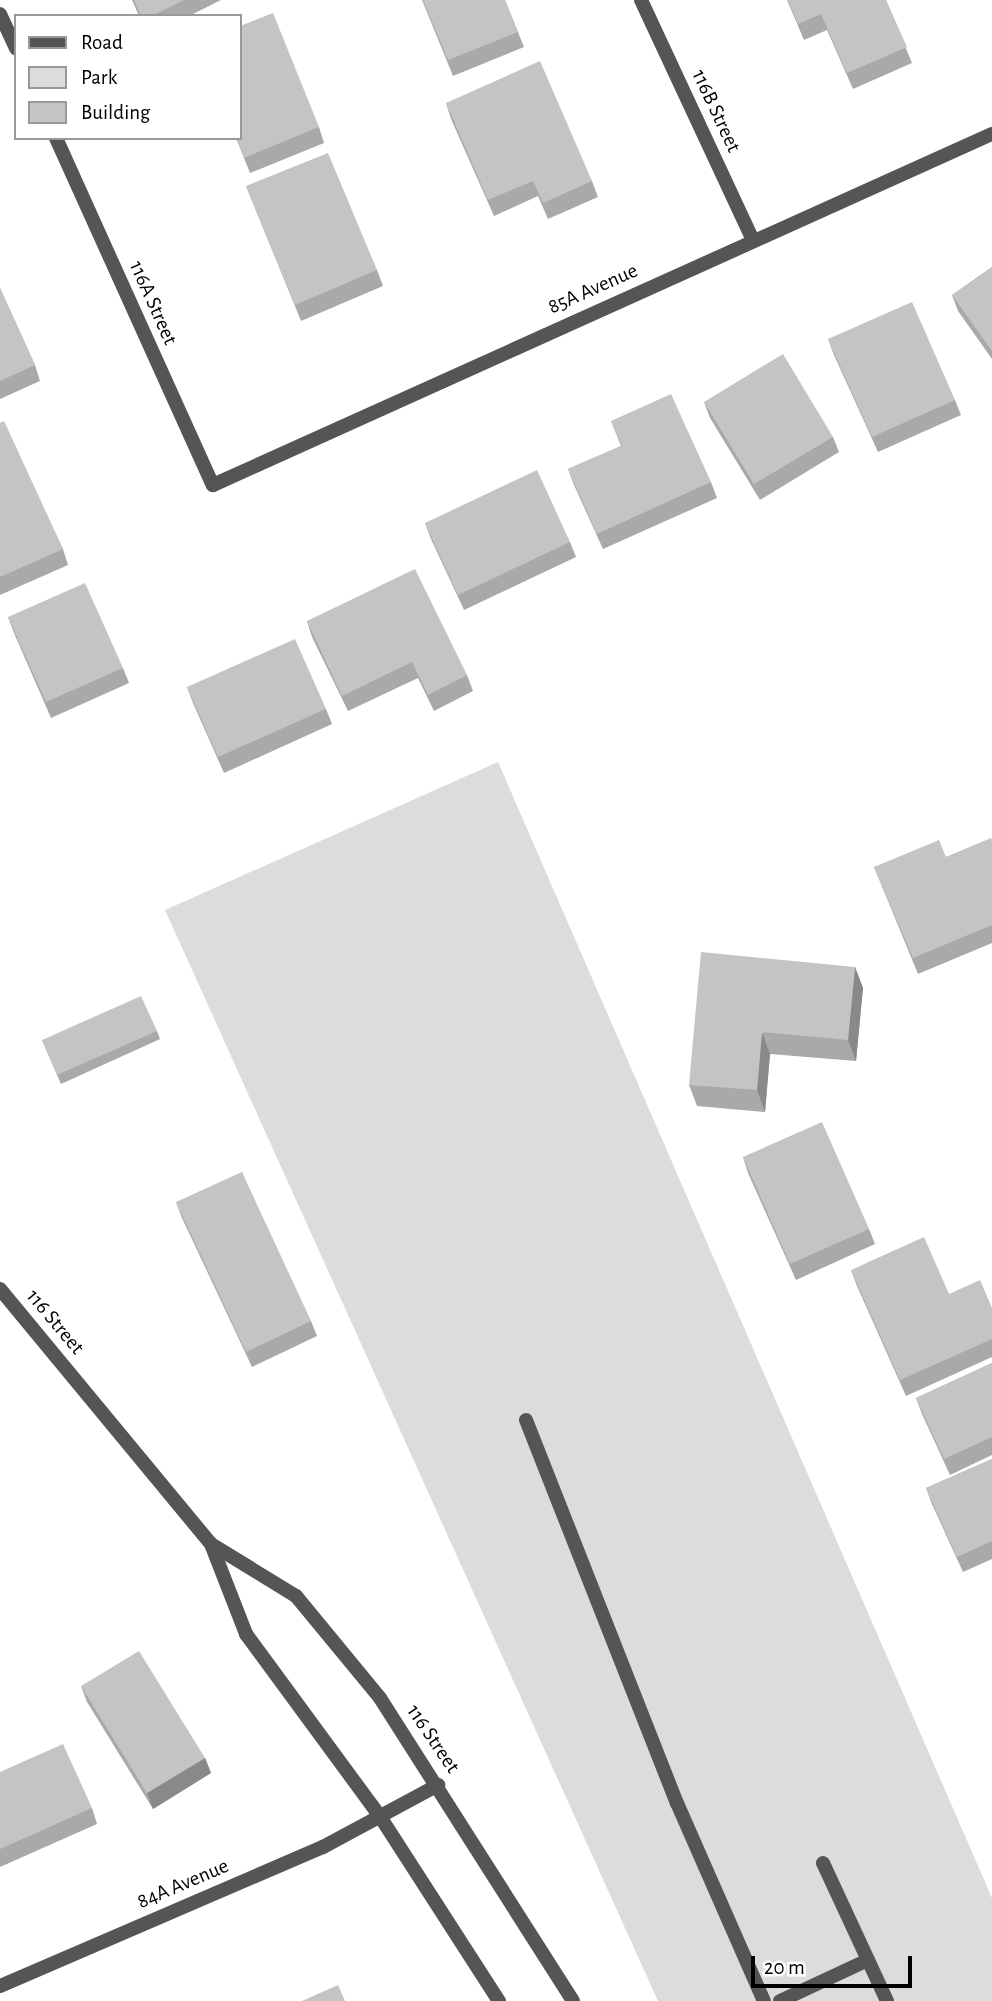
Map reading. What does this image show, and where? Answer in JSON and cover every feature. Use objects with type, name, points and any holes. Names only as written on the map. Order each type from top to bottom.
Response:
[{"type":"street","name":"116B Street","points":[[641,0],[753,240]]},
{"type":"street","points":[[0,14],[14,45]]},
{"type":"street","name":"85A Avenue","points":[[213,485],[992,134]]},
{"type":"street","name":"116A Street","points":[[57,140],[213,485]]},
{"type":"street","name":"116 Street","points":[[3,1297],[211,1544],[296,1596],[380,1698],[438,1785],[573,2001]]},
{"type":"street","points":[[526,1420],[677,1803],[764,2001]]},
{"type":"street","name":"116 Street","points":[[211,1544],[246,1633],[381,1818],[499,2001]]},
{"type":"street","name":"84A Avenue","points":[[0,1986],[381,1818],[438,1785]]},
{"type":"street","points":[[822,1863],[887,2001]]},
{"type":"street","points":[[780,2001],[868,1960]]},
{"type":"green space","points":[[498,762],[992,1898],[992,2001],[658,2001],[165,910]]},
{"type":"building","points":[[134,0],[184,0],[156,14],[140,14]]},
{"type":"building","points":[[423,0],[505,0],[518,32],[448,60]]},
{"type":"building","points":[[788,0],[886,0],[907,47],[847,73],[821,14],[798,24]]},
{"type":"building","points":[[273,13],[319,127],[244,158],[238,140],[242,140],[242,25]]},
{"type":"building","points":[[540,61],[592,181],[543,203],[533,181],[488,200],[446,103]]},
{"type":"building","points":[[328,153],[377,270],[295,305],[246,186]]},
{"type":"building","points":[[992,267],[992,351],[952,295]]},
{"type":"building","points":[[0,288],[35,365],[0,381]]},
{"type":"building","points":[[912,302],[955,400],[872,437],[828,339]]},
{"type":"building","points":[[783,354],[833,437],[754,484],[704,402]]},
{"type":"building","points":[[671,394],[711,482],[597,534],[568,469],[622,446],[611,421]]},
{"type":"building","points":[[4,421],[63,549],[0,577],[0,423]]},
{"type":"building","points":[[537,470],[570,542],[458,595],[425,523]]},
{"type":"building","points":[[415,569],[467,675],[428,695],[412,662],[342,696],[307,621]]},
{"type":"building","points":[[85,583],[123,668],[46,702],[8,617]]},
{"type":"building","points":[[295,639],[326,709],[218,757],[187,687]]},
{"type":"building","points":[[991,838],[992,925],[913,958],[874,867],[939,840],[946,857]]},
{"type":"building","points":[[701,952],[855,967],[848,1040],[762,1032],[757,1090],[689,1085]]},
{"type":"building","points":[[141,996],[157,1031],[57,1075],[42,1040]]},
{"type":"building","points":[[822,1122],[869,1229],[790,1264],[743,1157]]},
{"type":"building","points":[[242,1172],[311,1321],[246,1352],[176,1202]]},
{"type":"building","points":[[924,1237],[949,1294],[980,1280],[992,1308],[992,1339],[900,1380],[851,1270]]},
{"type":"building","points":[[992,1363],[992,1437],[944,1459],[916,1398]]},
{"type":"building","points":[[992,1459],[992,1541],[957,1557],[926,1488]]},
{"type":"building","points":[[139,1651],[205,1758],[147,1793],[81,1686]]},
{"type":"building","points":[[63,1744],[92,1808],[0,1849],[0,1772]]},
{"type":"building","points":[[338,1985],[345,2001],[302,2001]]}]
